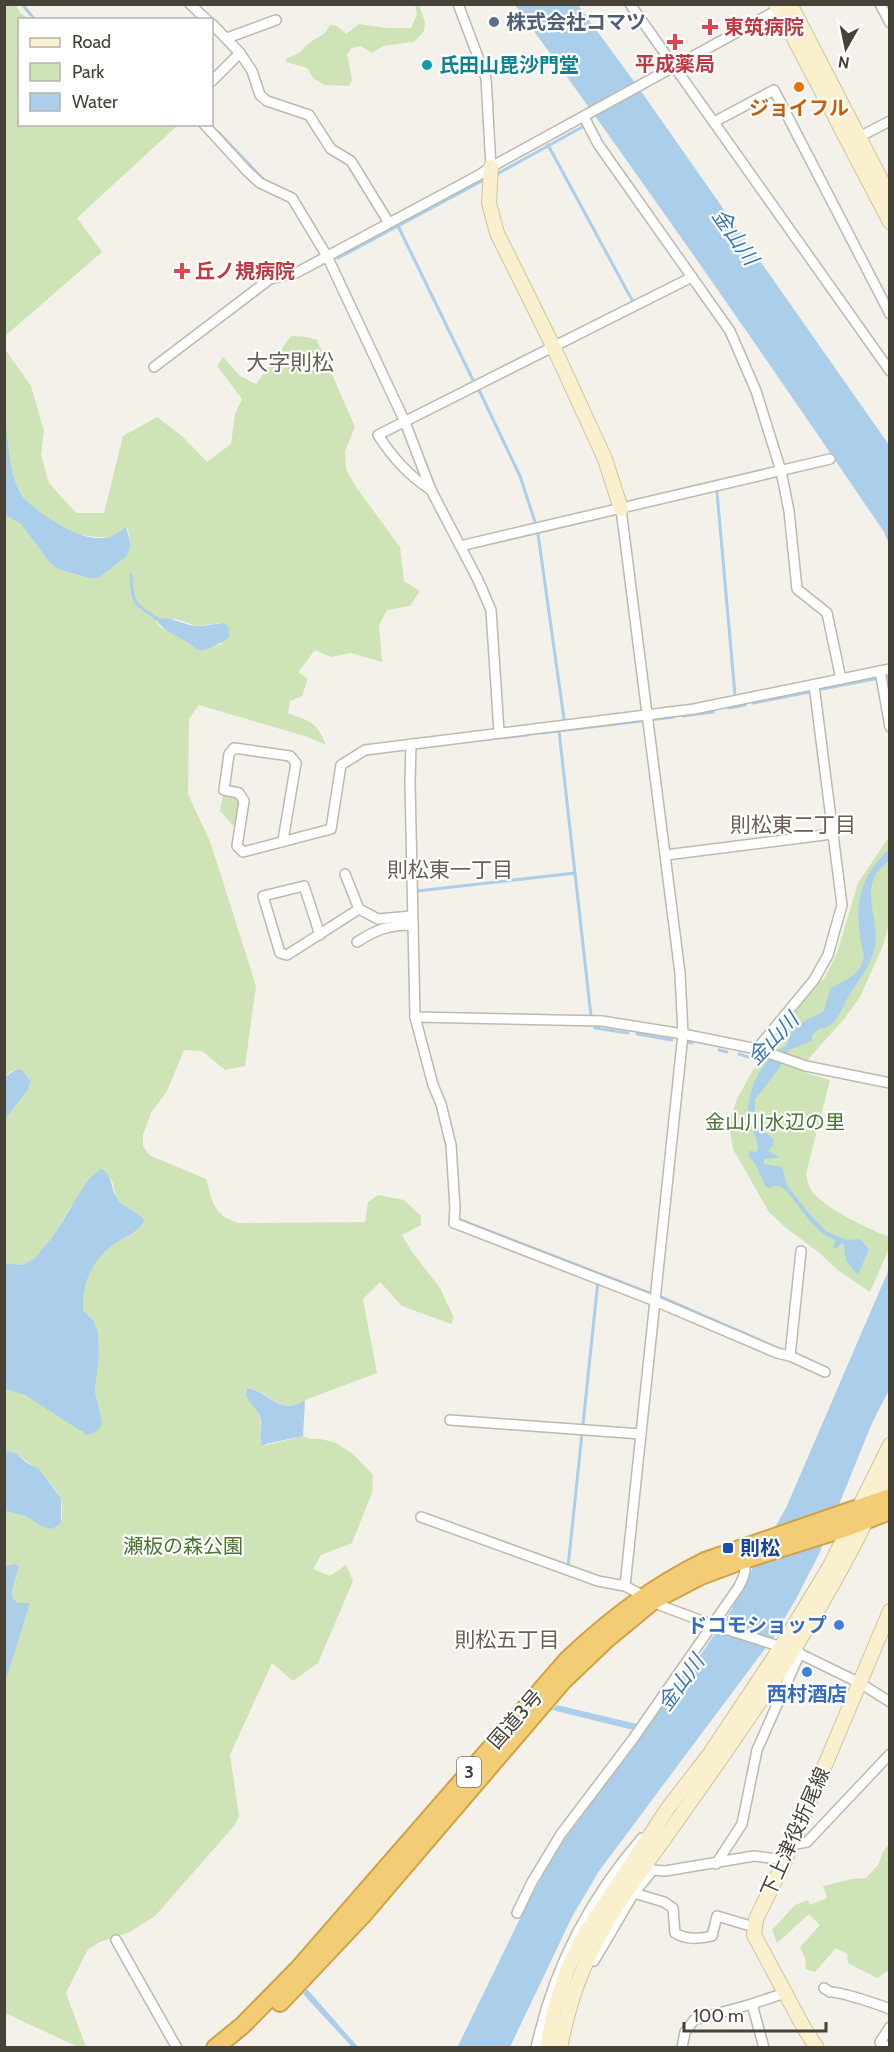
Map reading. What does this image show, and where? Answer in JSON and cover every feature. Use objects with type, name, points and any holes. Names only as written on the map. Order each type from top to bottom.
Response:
[{"type":"highway","name":"国道3号","points":[[215,2048],[243,2025],[299,1968],[568,1659],[605,1625],[648,1598],[677,1575],[705,1561],[757,1542],[843,1521],[876,1507]]},
{"type":"highway","name":"国道3号","points":[[233,2048],[296,1988],[347,1932],[563,1681],[648,1598],[746,1559],[831,1531],[843,1521]]},
{"type":"street","points":[[190,4],[205,18]]},
{"type":"street","points":[[459,4],[486,78],[491,167],[489,203],[497,233],[553,346],[605,459],[621,509],[680,973],[683,1034],[625,1586]]},
{"type":"street","points":[[630,4],[890,370]]},
{"type":"street","points":[[880,4],[890,23]]},
{"type":"street","points":[[154,367],[270,279],[296,273],[640,87],[783,6]]},
{"type":"street","points":[[783,6],[859,137],[890,197]]},
{"type":"street","points":[[783,6],[890,222]]},
{"type":"street","points":[[226,38],[276,20]]},
{"type":"street","points":[[213,25],[240,53],[252,71],[260,95],[267,101],[309,115],[331,149],[351,162],[389,223]]},
{"type":"street","points":[[213,80],[240,53]]},
{"type":"street","points":[[714,122],[774,90],[889,313]]},
{"type":"street","points":[[586,116],[598,144],[730,331],[756,392],[781,471],[789,511],[797,589],[827,613],[841,679]]},
{"type":"street","points":[[859,137],[890,121]]},
{"type":"street","points":[[206,126],[260,183],[292,198],[327,256],[405,422],[431,490],[491,610],[499,732]]},
{"type":"street","points":[[431,490],[396,462],[378,435],[692,278]]},
{"type":"street","points":[[460,546],[830,459]]},
{"type":"street","points":[[283,840],[296,764],[290,756],[234,748],[229,754],[224,790],[238,793],[244,801],[237,846],[243,852],[331,829],[341,765],[365,750],[694,709],[885,670],[882,683],[890,727]]},
{"type":"street","points":[[757,1050],[814,980],[828,955],[842,905],[814,685]]},
{"type":"street","points":[[411,744],[415,1017],[451,1145],[454,1223],[655,1301],[825,1372]]},
{"type":"street","points":[[666,855],[832,834]]},
{"type":"street","points":[[345,874],[359,909],[378,920],[412,920]]},
{"type":"street","points":[[320,935],[304,886],[263,896],[280,953],[287,955],[320,935],[359,909]]},
{"type":"street","points":[[357,942],[375,931],[412,920]]},
{"type":"street","points":[[415,1017],[602,1021],[683,1034],[890,1083]]},
{"type":"street","points":[[790,1356],[801,1251]]},
{"type":"street","points":[[450,1420],[641,1434]]},
{"type":"street","points":[[876,1507],[890,1445]]},
{"type":"street","points":[[562,2048],[568,2026],[596,1956],[649,1867],[792,1650],[876,1507],[890,1469]]},
{"type":"street","points":[[421,1517],[598,1581],[625,1586],[713,1625],[792,1650],[860,1683],[890,1702]]},
{"type":"street","points":[[716,1864],[742,1824],[757,1750],[792,1650],[830,1566],[843,1521]]},
{"type":"street","points":[[517,1913],[532,1882],[561,1834],[633,1739],[738,1588],[744,1577],[746,1559]]},
{"type":"street","name":"下上津役折尾線","points":[[754,1927],[860,1683],[884,1639],[890,1611]]},
{"type":"street","points":[[536,2048],[549,1997],[559,1970],[588,1912],[623,1860],[668,1808],[792,1650]]},
{"type":"street","points":[[791,1845],[807,1842],[890,1754]]},
{"type":"street","points":[[547,2048],[554,2012],[564,1980],[668,1808]]},
{"type":"street","points":[[649,1867],[665,1871],[754,1856],[785,1860]]},
{"type":"street","points":[[562,2048],[567,2016],[582,1970],[588,1940],[649,1867]]},
{"type":"street","points":[[634,1893],[664,1902],[673,1908],[675,1933],[681,1937],[701,1939],[712,1936],[717,1916],[754,1927],[754,1935],[804,2028],[818,2048]]},
{"type":"street","points":[[116,1940],[177,2048]]},
{"type":"street","points":[[824,1988],[830,1992],[875,2002],[890,2010]]},
{"type":"street","points":[[682,2048],[685,2032],[694,2020],[785,1993]]},
{"type":"street","points":[[752,2004],[764,2048]]},
{"type":"street","points":[[889,2048],[880,2042],[890,2026]]},
{"type":"green space","points":[[4,5],[16,5],[20,13],[28,18],[18,18],[18,126],[177,126],[77,218],[102,252],[5,336]]},
{"type":"green space","points":[[415,5],[419,5],[425,22],[424,31],[414,42],[383,46],[372,53],[361,46],[352,48],[347,54],[352,80],[349,86],[325,85],[314,79],[307,68],[286,62],[286,59],[299,53],[309,43],[325,33],[330,25],[337,26],[346,34],[359,24],[387,28],[411,28],[417,14]]},
{"type":"green space","name":"瀬板の森公園","points":[[291,336],[317,340],[355,427],[345,451],[346,469],[356,487],[400,547],[404,581],[420,591],[410,606],[387,610],[379,625],[382,662],[351,653],[331,657],[315,650],[298,672],[308,679],[302,696],[290,701],[288,713],[312,723],[326,745],[308,737],[199,705],[189,719],[188,794],[211,844],[256,986],[245,1066],[225,1070],[202,1051],[184,1050],[167,1091],[151,1113],[143,1135],[143,1146],[149,1155],[206,1179],[215,1207],[230,1220],[239,1223],[365,1222],[368,1202],[378,1195],[404,1200],[421,1216],[421,1225],[402,1235],[440,1288],[454,1318],[451,1324],[402,1306],[380,1282],[363,1299],[377,1373],[287,1406],[263,1393],[247,1388],[245,1392],[257,1410],[260,1421],[260,1442],[267,1445],[303,1436],[334,1442],[352,1453],[373,1475],[372,1493],[352,1543],[321,1555],[313,1569],[330,1576],[346,1565],[353,1581],[318,1663],[293,1681],[272,1663],[230,1755],[239,1816],[234,1826],[155,1916],[130,1932],[100,1942],[88,1949],[66,1993],[86,2047],[78,2047],[5,2013],[5,1684],[30,1603],[17,1603],[13,1600],[12,1592],[17,1576],[5,1566],[5,1511],[25,1516],[43,1527],[61,1523],[62,1508],[58,1493],[42,1475],[15,1453],[5,1451],[5,1389],[35,1400],[83,1433],[102,1422],[95,1391],[99,1355],[98,1331],[93,1320],[83,1310],[84,1293],[97,1259],[109,1247],[132,1234],[144,1223],[116,1199],[113,1183],[104,1170],[69,1209],[53,1236],[34,1259],[22,1265],[5,1263],[5,1120],[31,1082],[22,1070],[14,1070],[5,1077],[5,515],[21,524],[50,563],[58,569],[88,578],[99,578],[127,556],[131,545],[128,529],[125,527],[118,534],[108,537],[81,535],[52,521],[24,498],[15,481],[7,445],[5,349],[31,386],[44,431],[41,455],[49,483],[76,513],[104,513],[123,436],[157,417],[183,437],[207,462],[231,444],[235,414],[242,399],[217,366],[223,357],[240,376],[256,384]],"holes":[[[176,619],[197,626],[220,623],[222,644],[198,650],[160,627],[156,621]]]},
{"type":"green space","points":[[223,795],[236,797],[239,802],[236,829],[220,811]]},
{"type":"green space","name":"金山川水辺の里","points":[[889,837],[889,925],[882,948],[860,997],[844,1019],[804,1064],[803,1072],[830,1080],[806,1174],[810,1188],[834,1210],[889,1237],[889,1248],[870,1292],[839,1271],[769,1212],[733,1149],[730,1131],[731,1116],[737,1099],[753,1070],[809,993],[825,977],[837,953],[858,883]]},
{"type":"green space","points":[[889,1845],[889,1970],[877,1978],[848,1963],[847,1954],[836,1948],[815,1972],[806,1969],[805,1958],[800,1947],[820,1925],[809,1914],[777,1943],[772,1930],[795,1905],[808,1900],[810,1905],[827,1898],[823,1886],[866,1878],[878,1865],[884,1850]]},
{"type":"water","name":"金山川","points":[[515,5],[578,5],[889,445],[889,544],[884,532],[748,333]]},
{"type":"water","points":[[5,417],[14,476],[27,502],[71,531],[95,538],[106,538],[117,534],[126,526],[131,545],[127,556],[99,578],[88,578],[58,569],[50,563],[21,524],[5,515]]},
{"type":"water","points":[[164,618],[197,626],[225,624],[229,628],[229,637],[206,650],[199,650],[166,630],[156,619]]},
{"type":"water","points":[[889,849],[889,860],[877,872],[872,883],[871,901],[876,938],[873,955],[866,969],[836,1019],[812,1035],[812,1041],[789,1050],[780,1067],[755,1100],[755,1120],[773,1139],[774,1144],[768,1151],[779,1157],[764,1160],[764,1164],[782,1167],[787,1185],[827,1232],[848,1240],[860,1239],[869,1249],[858,1275],[846,1261],[844,1245],[841,1243],[837,1249],[833,1247],[836,1240],[818,1229],[783,1188],[765,1186],[755,1163],[749,1157],[749,1151],[756,1152],[758,1149],[748,1110],[751,1091],[764,1064],[788,1043],[797,1027],[824,1011],[830,989],[852,976],[862,964],[859,910],[862,888],[872,868]]},
{"type":"water","points":[[17,1069],[22,1070],[31,1082],[5,1120],[5,1077]]},
{"type":"water","points":[[100,1169],[107,1174],[118,1200],[145,1221],[136,1231],[103,1254],[91,1270],[87,1280],[83,1310],[93,1320],[98,1331],[99,1356],[95,1391],[102,1422],[97,1431],[87,1435],[25,1395],[5,1389],[4,1263],[22,1265],[34,1259],[53,1236],[88,1180]]},
{"type":"water","name":"金山川","points":[[889,1269],[889,1390],[872,1423],[819,1554],[796,1599],[773,1638],[599,1871],[573,1915],[510,2047],[457,2048],[529,1900],[558,1848],[693,1666],[731,1610],[786,1508]]},
{"type":"water","points":[[247,1388],[255,1390],[274,1402],[288,1406],[305,1400],[303,1436],[261,1445],[260,1417],[246,1396]]},
{"type":"water","points":[[5,1451],[16,1453],[27,1463],[39,1469],[61,1498],[61,1523],[52,1529],[43,1527],[25,1516],[5,1511]]},
{"type":"water","points":[[15,1564],[19,1566],[12,1592],[13,1599],[18,1603],[30,1603],[5,1684],[5,1566]]},
{"type":"water","points":[[557,1705],[637,1724],[633,1730],[552,1710]]},
{"type":"water","points":[[307,1989],[358,2047],[352,2047],[303,1994]]},
{"type":"waterway","points":[[22,4],[33,18]]},
{"type":"waterway","points":[[497,174],[584,126]]},
{"type":"waterway","points":[[218,132],[264,180],[274,185]]},
{"type":"waterway","points":[[548,145],[632,300]]},
{"type":"waterway","points":[[338,258],[482,181]]},
{"type":"waterway","points":[[296,196],[317,231]]},
{"type":"waterway","points":[[398,226],[473,380]]},
{"type":"waterway","points":[[479,390],[520,476],[535,522]]},
{"type":"waterway","points":[[717,492],[735,695]]},
{"type":"waterway","points":[[538,534],[564,719]]},
{"type":"waterway","points":[[131,574],[132,592],[136,602],[159,620]]},
{"type":"waterway","points":[[817,690],[890,676]]},
{"type":"waterway","points":[[753,703],[810,692]]},
{"type":"waterway","points":[[729,708],[745,705]]},
{"type":"waterway","points":[[683,716],[713,712]]},
{"type":"waterway","points":[[542,733],[674,717]]},
{"type":"waterway","points":[[559,731],[591,1016]]},
{"type":"waterway","points":[[478,740],[528,735]]},
{"type":"waterway","points":[[417,891],[575,873]]},
{"type":"waterway","points":[[595,1028],[628,1033]]},
{"type":"waterway","points":[[637,1034],[672,1040]]},
{"type":"waterway","points":[[687,1042],[692,1043]]},
{"type":"waterway","points":[[719,1050],[727,1052]]},
{"type":"waterway","name":"金山川","points":[[739,1054],[748,1057]]},
{"type":"waterway","points":[[458,1219],[652,1294]]},
{"type":"waterway","points":[[568,1567],[598,1281]]},
{"type":"waterway","points":[[659,1296],[780,1349]]},
{"type":"place","name":"株式会社コマツ","points":[[494,22]]},
{"type":"place","name":"東筑病院","points":[[710,27]]},
{"type":"place","name":"平成薬局","points":[[675,42]]},
{"type":"place","name":"氏田山毘沙門堂","points":[[427,65]]},
{"type":"place","name":"ジョイフル","points":[[799,87]]},
{"type":"place","name":"丘ノ規病院","points":[[182,271]]},
{"type":"place","name":"則松","points":[[728,1548]]},
{"type":"place","name":"ドコモショップ","points":[[839,1625]]},
{"type":"place","name":"西村酒店","points":[[807,1672]]},
{"type":"district","name":"大字則松","points":[[290,362]]},
{"type":"district","name":"則松東二丁目","points":[[793,825]]},
{"type":"district","name":"則松東一丁目","points":[[450,870]]},
{"type":"district","name":"則松五丁目","points":[[507,1640]]}]
